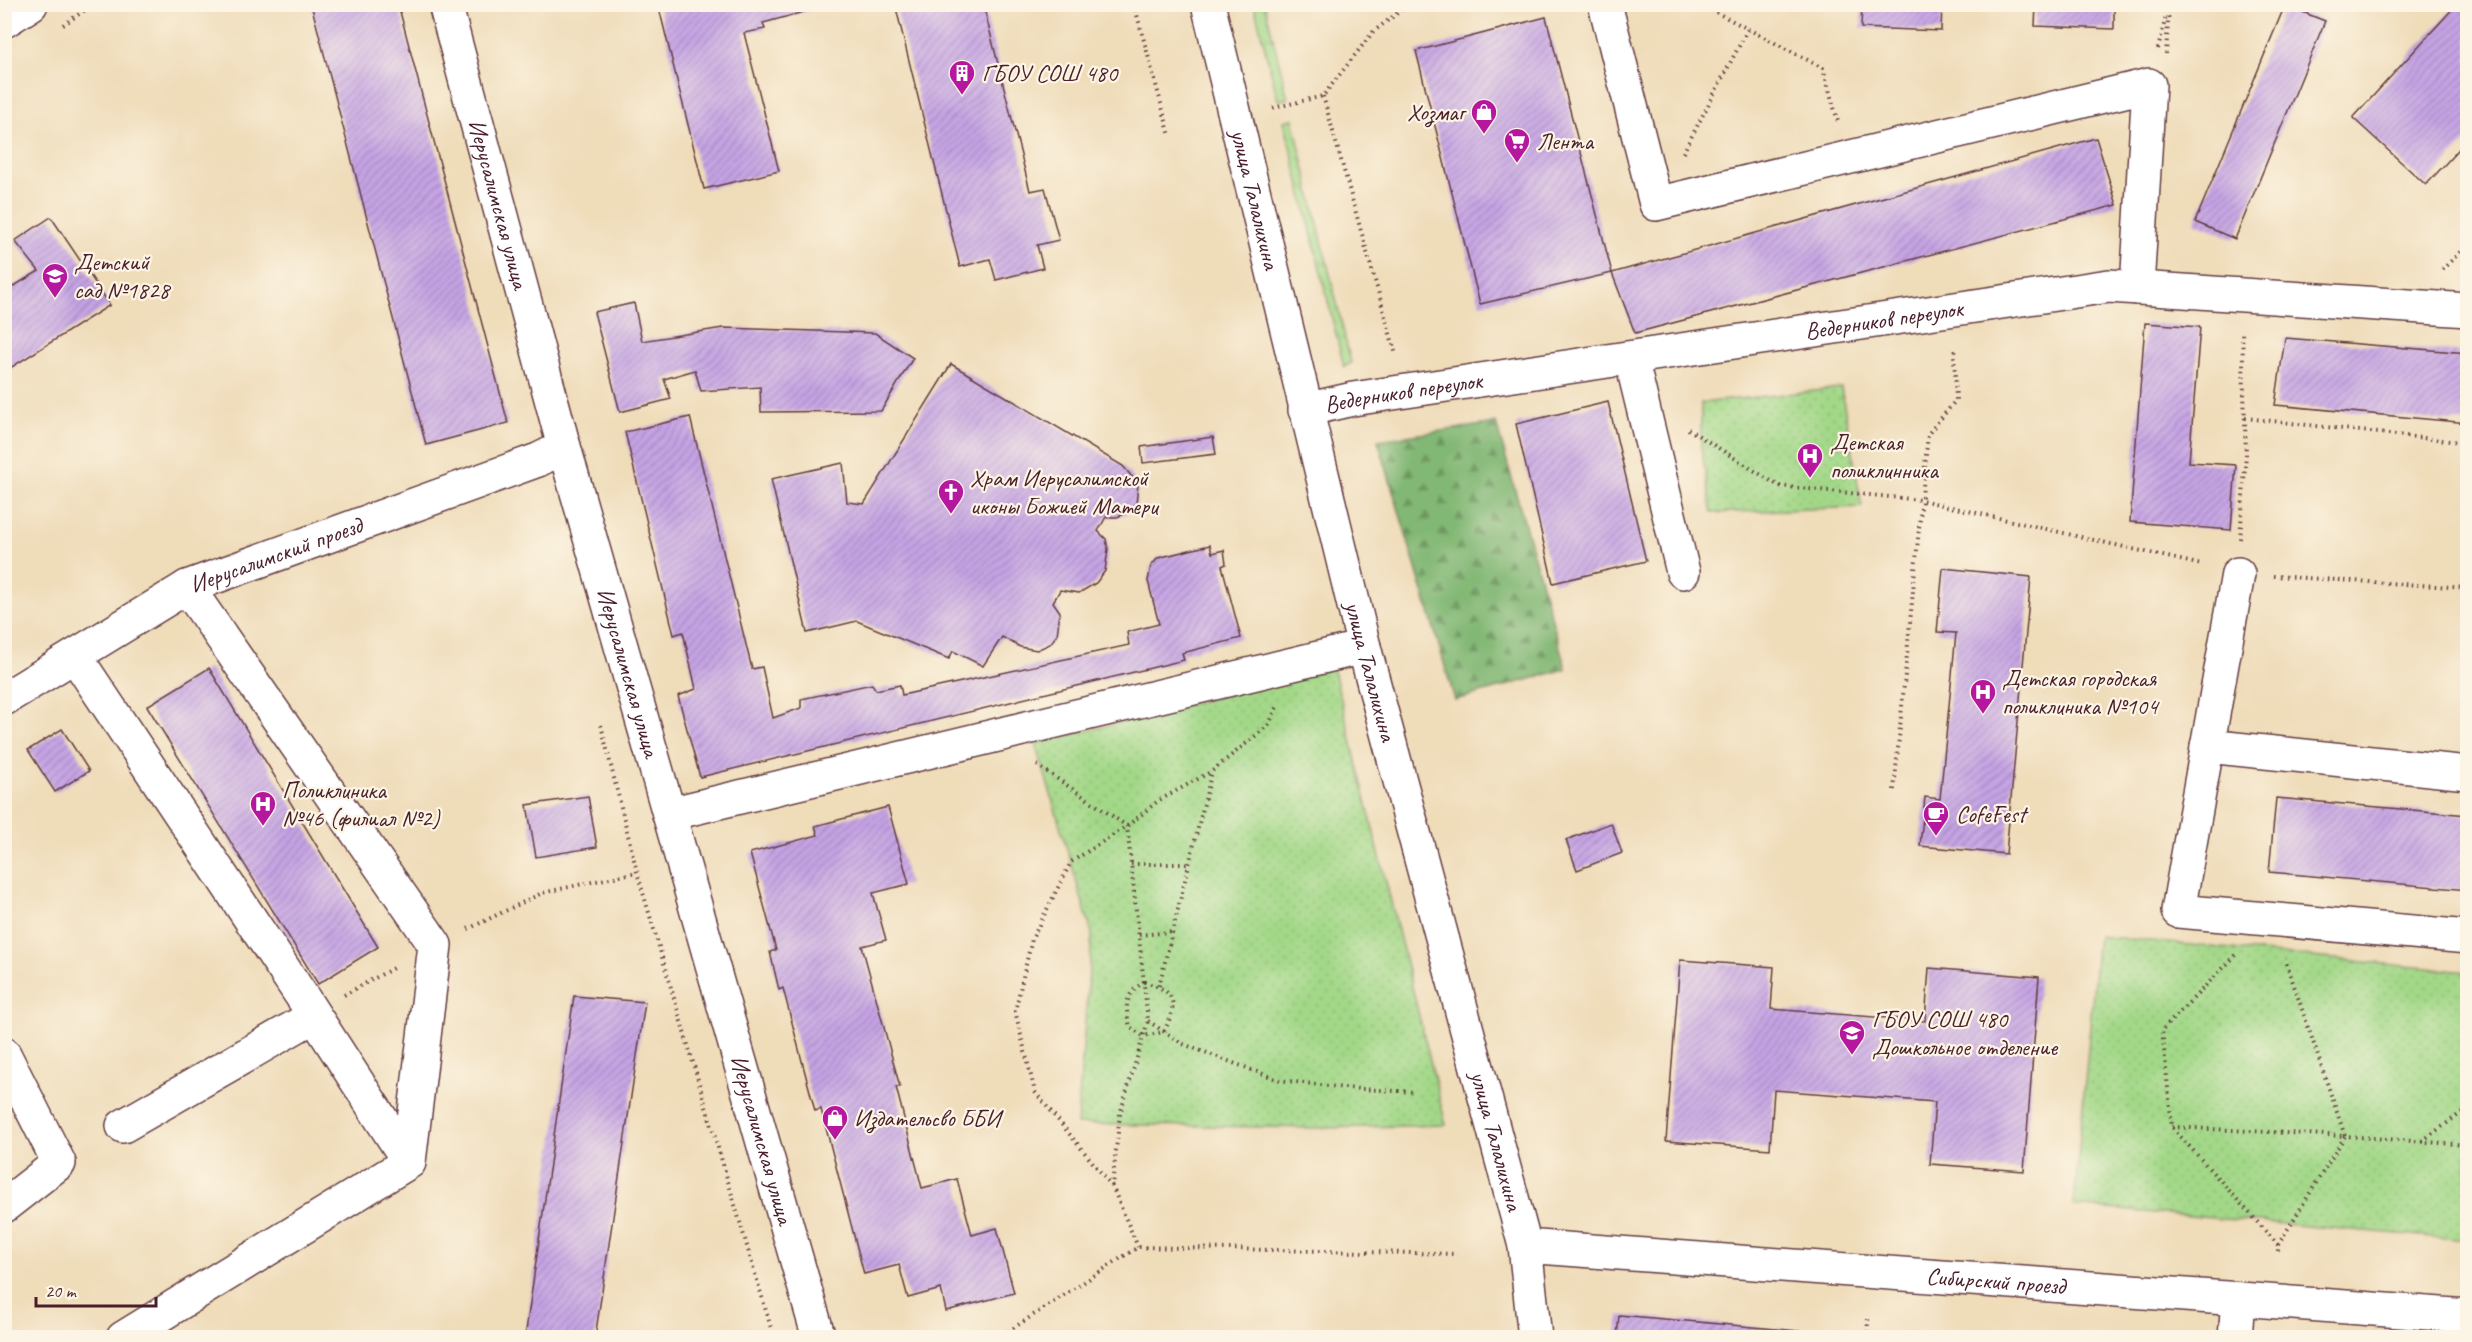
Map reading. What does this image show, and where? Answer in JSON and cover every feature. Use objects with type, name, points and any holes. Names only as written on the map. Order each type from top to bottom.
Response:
[{"type":"street","points":[[4,21],[31,4]]},
{"type":"street","name":"Иерусалимская улица","points":[[445,4],[564,447],[819,1338]]},
{"type":"street","name":"улица Талалихина","points":[[1208,4],[1364,647],[1525,1246],[1534,1338]]},
{"type":"street","points":[[1605,4],[1656,204],[2149,85],[2137,288]]},
{"type":"street","name":"Ведерников переулок","points":[[1305,410],[1353,399],[2109,286],[2468,310]]},
{"type":"street","points":[[1631,358],[1683,572]]},
{"type":"street","name":"Иерусалимский проезд","points":[[4,699],[187,586],[538,460],[564,447]]},
{"type":"street","points":[[2238,574],[2178,911],[2468,937]]},
{"type":"street","points":[[187,586],[435,945],[409,1162]]},
{"type":"street","points":[[669,814],[1364,647]]},
{"type":"street","points":[[75,656],[409,1162]]},
{"type":"street","points":[[2207,746],[2468,773]]},
{"type":"street","points":[[123,1126],[313,1014]]},
{"type":"street","points":[[4,1054],[59,1163],[4,1206]]},
{"type":"street","points":[[123,1338],[409,1162]]},
{"type":"street","name":"Сибирский проезд","points":[[1525,1246],[2468,1316]]},
{"type":"street","points":[[2235,1338],[2238,1299]]},
{"type":"path","points":[[1134,4],[1170,136]]},
{"type":"path","points":[[1272,108],[1323,96],[1373,32],[1409,4]]},
{"type":"path","points":[[1700,4],[1823,68],[1849,158]]},
{"type":"path","points":[[2149,85],[2169,4]]},
{"type":"path","points":[[1656,204],[1748,29]]},
{"type":"path","points":[[1323,96],[1406,392]]},
{"type":"path","points":[[2441,271],[2468,244]]},
{"type":"path","points":[[1894,790],[1928,434],[1956,400],[1954,354],[1984,305]]},
{"type":"path","points":[[2238,574],[2246,454],[2242,319]]},
{"type":"path","points":[[1641,399],[1779,486],[1922,500],[2238,574],[2468,588]]},
{"type":"path","points":[[2245,418],[2468,443]]},
{"type":"path","points":[[1138,1247],[1112,1186],[1035,1092],[1015,1011],[1032,939],[1071,862],[1127,826],[1158,801],[1212,771],[1268,726],[1297,663]]},
{"type":"path","points":[[994,736],[1127,826],[1148,1021],[1120,1114],[1112,1186]]},
{"type":"path","points":[[1159,986],[1212,771]]},
{"type":"path","points":[[1131,864],[1189,864]]},
{"type":"path","points":[[313,1014],[435,945],[542,893],[637,872],[774,1338]]},
{"type":"path","points":[[2278,1245],[2172,1127],[2162,1030],[2271,920],[2345,1136]]},
{"type":"path","points":[[1138,935],[1172,932]]},
{"type":"path","points":[[1144,982],[1159,986],[1171,996],[1174,1012],[1164,1032],[1143,1036],[1130,1027],[1125,1007],[1133,989],[1144,982]]},
{"type":"path","points":[[1148,1021],[1182,1044],[1279,1080],[1345,1089],[1415,1092]]},
{"type":"path","points":[[2421,1141],[2468,1108]]},
{"type":"path","points":[[2172,1127],[2468,1145]]},
{"type":"path","points":[[2278,1251],[2278,1245],[2345,1136]]},
{"type":"path","points":[[998,1338],[1138,1247],[1457,1254]]},
{"type":"path","points":[[1866,1338],[1868,1318]]},
{"type":"green space","points":[[1254,5],[1265,5],[1288,99],[1278,100]]},
{"type":"green space","points":[[1293,119],[1351,363],[1344,367],[1284,121]]},
{"type":"green space","points":[[1841,388],[1862,507],[1712,513],[1701,447],[1701,403]]},
{"type":"green space","points":[[1496,423],[1566,669],[1455,700],[1378,440]]},
{"type":"green space","points":[[1333,667],[1446,1125],[1321,1128],[1077,1124],[1092,934],[1036,744]]},
{"type":"green space","points":[[2098,936],[2467,972],[2467,1240],[2074,1206]]},
{"type":"building","points":[[311,4],[398,4],[508,423],[426,445]]},
{"type":"building","points":[[658,4],[833,4],[763,23],[765,29],[744,33],[779,171],[704,189]]},
{"type":"building","name":"ГБОУ СОШ 480","points":[[895,4],[983,4],[1030,191],[1045,188],[1059,240],[1037,245],[1043,268],[996,280],[990,259],[960,267]]},
{"type":"building","points":[[1862,4],[1942,4],[1941,31],[1861,28]]},
{"type":"building","points":[[2457,4],[2468,4],[2468,139],[2426,185],[2353,118]]},
{"type":"building","points":[[2036,5],[2114,5],[2114,29],[2035,26]]},
{"type":"building","points":[[2285,5],[2325,21],[2235,239],[2195,222]]},
{"type":"building","points":[[1546,17],[1612,273],[1480,304],[1416,51]]},
{"type":"building","points":[[2096,138],[2117,205],[1635,333],[1612,273]]},
{"type":"building","name":"Детский сад №1828","points":[[51,217],[110,305],[4,372],[4,292],[39,271],[15,241]]},
{"type":"building","points":[[634,303],[642,341],[723,328],[875,333],[913,358],[881,411],[761,412],[760,387],[701,391],[695,370],[664,379],[671,399],[620,412],[594,312]]},
{"type":"building","points":[[2145,323],[2200,327],[2189,462],[2236,465],[2231,530],[2130,522]]},
{"type":"building","points":[[2285,338],[2468,353],[2468,423],[2275,405]]},
{"type":"building","name":"Храм Иерусалимской иконы Божией Матери","points":[[951,364],[1123,466],[1138,484],[1136,504],[1127,513],[1117,517],[1106,517],[1098,531],[1106,539],[1108,549],[1105,571],[1096,583],[1079,593],[1060,590],[1053,602],[1060,612],[1057,635],[1050,644],[1037,650],[1020,647],[1002,637],[983,666],[953,651],[949,659],[857,621],[807,633],[771,479],[843,463],[847,502],[864,504]]},
{"type":"building","points":[[1608,402],[1646,561],[1553,583],[1516,424]]},
{"type":"building","points":[[690,417],[752,669],[762,667],[773,718],[801,708],[801,699],[872,684],[876,690],[900,685],[902,695],[1129,645],[1127,632],[1159,624],[1148,581],[1151,566],[1158,558],[1210,545],[1212,553],[1224,550],[1226,564],[1222,566],[1241,638],[1182,653],[1184,660],[700,777],[678,696],[696,689],[683,632],[674,635],[625,432]]},
{"type":"building","points":[[1213,437],[1216,454],[1143,463],[1141,447]]},
{"type":"building","name":"Детская городская поликлиника №104","points":[[1943,568],[2031,577],[2006,854],[1920,846],[1925,797],[1940,799],[1956,633],[1937,632]]},
{"type":"building","name":"Поликлиника №46 (филиал №2)","points":[[209,668],[378,947],[318,984],[147,706]]},
{"type":"building","points":[[62,729],[89,771],[55,792],[28,750]]},
{"type":"building","points":[[588,796],[597,847],[536,857],[527,805]]},
{"type":"building","points":[[2276,798],[2468,815],[2468,890],[2269,872]]},
{"type":"building","points":[[888,807],[909,884],[873,893],[886,940],[862,946],[900,1087],[896,1087],[922,1188],[957,1179],[972,1235],[997,1228],[1014,1293],[946,1311],[941,1289],[908,1298],[899,1265],[864,1274],[821,1109],[815,1111],[783,988],[779,990],[770,952],[776,950],[750,853],[818,835],[815,826]]},
{"type":"building","points":[[1611,823],[1622,853],[1577,870],[1566,840]]},
{"type":"building","name":"ГБОУ СОШ 480 Дошкольное отделение","points":[[1680,960],[1774,967],[1771,1009],[1925,1021],[1929,968],[2039,977],[2024,1171],[1930,1164],[1935,1102],[1774,1090],[1770,1149],[1666,1141]]},
{"type":"building","points":[[574,996],[645,1002],[595,1338],[525,1338]]},
{"type":"building","points":[[1619,1315],[1820,1333],[1820,1338],[1617,1338]]},
{"type":"place","name":"ГБОУ СОШ 480","points":[[962,96]]},
{"type":"place","name":"Хозмаг","points":[[1484,135]]},
{"type":"place","name":"Лента","points":[[1517,164]]},
{"type":"place","name":"Детский сад №1828","points":[[55,299]]},
{"type":"place","name":"Детская поликлинника","points":[[1810,479]]},
{"type":"place","name":"Храм Иерусалимской иконы Божией Матери","points":[[951,515]]},
{"type":"place","name":"Детская городская поликлиника №104","points":[[1983,715]]},
{"type":"place","name":"Поликлиника №46 (филиал №2)","points":[[263,827]]},
{"type":"place","name":"CofeFest","points":[[1936,837]]},
{"type":"place","name":"ГБОУ СОШ 480 Дошкольное отделение","points":[[1852,1056]]},
{"type":"place","name":"Издательсво ББИ","points":[[835,1141]]}]
